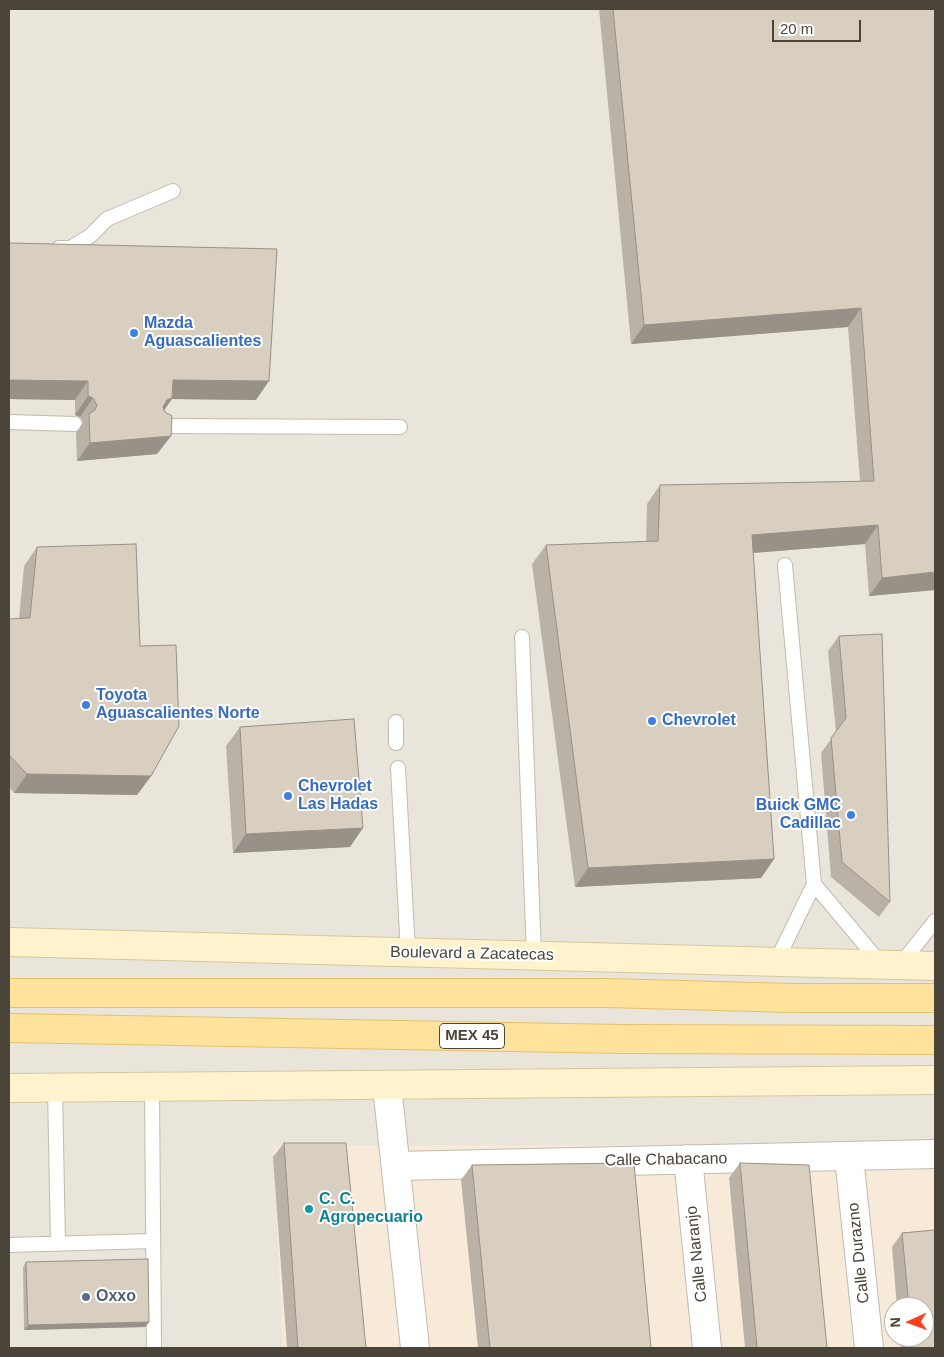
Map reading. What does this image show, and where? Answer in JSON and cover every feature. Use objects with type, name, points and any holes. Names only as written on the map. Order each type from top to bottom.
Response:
[{"type":"main road","points":[[9,936],[51,943]]},
{"type":"main road","name":"Boulevard a Zacatecas","points":[[9,942],[776,962],[934,964]]},
{"type":"main road","points":[[9,993],[607,993],[792,998],[935,998]]},
{"type":"main road","name":"MEX 45","points":[[9,1028],[622,1039],[935,1040]]},
{"type":"main road","points":[[9,1088],[935,1080]]},
{"type":"main road","points":[[9,1098],[45,1088]]},
{"type":"street","points":[[387,1086],[415,1348]]},
{"type":"street","name":"Calle Chabacano","points":[[396,1157],[688,1159],[935,1154]]},
{"type":"street","name":"Calle Durazno","points":[[849,1157],[869,1348]]},
{"type":"street","name":"Calle Naranjo","points":[[688,1159],[707,1348]]},
{"type":"lane","points":[[44,249],[70,248],[90,236],[107,219],[173,191]]},
{"type":"lane","points":[[9,422],[76,424]]},
{"type":"lane","points":[[159,426],[400,427]]},
{"type":"lane","points":[[776,962],[814,884],[785,565]]},
{"type":"lane","points":[[522,637],[534,956]]},
{"type":"lane","points":[[396,722],[396,743]]},
{"type":"lane","points":[[398,768],[408,952]]},
{"type":"lane","points":[[814,884],[890,964],[935,921]]},
{"type":"lane","points":[[45,1088],[58,1244]]},
{"type":"lane","points":[[152,1088],[154,1348]]},
{"type":"lane","points":[[9,1245],[152,1241]]},
{"type":"shaded area","points":[[9,9],[935,9],[935,1348],[9,1348]]},
{"type":"shaded area","points":[[935,1144],[935,1348],[283,1348],[273,1146]]},
{"type":"building","points":[[613,9],[935,9],[935,572],[882,578],[878,525],[752,535],[774,859],[588,868],[546,545],[658,541],[660,485],[874,481],[861,308],[644,325]]},
{"type":"building","name":"Mazda Aguascalientes","points":[[9,243],[277,249],[269,381],[173,380],[172,398],[167,400],[163,407],[165,412],[172,416],[171,436],[90,443],[89,414],[95,410],[97,405],[93,398],[88,396],[88,381],[9,380]]},
{"type":"building","name":"Toyota Aguascalientes Norte","points":[[136,544],[140,646],[176,645],[179,726],[151,776],[27,774],[9,755],[9,619],[30,618],[37,547]]},
{"type":"building","name":"Buick GMC Cadillac","points":[[882,634],[890,902],[842,862],[831,738],[846,718],[839,636]]},
{"type":"building","name":"Chevrolet Las Hadas","points":[[354,719],[363,828],[246,834],[240,727]]},
{"type":"building","name":"C. C. Agropecuario","points":[[284,1143],[346,1143],[366,1348],[298,1348]]},
{"type":"building","points":[[634,1163],[651,1348],[490,1348],[472,1165]]},
{"type":"building","points":[[740,1163],[809,1165],[827,1348],[757,1348]]},
{"type":"building","points":[[935,1230],[935,1348],[913,1348],[934,1347],[934,1297],[908,1297],[902,1233]]},
{"type":"building","name":"Oxxo","points":[[148,1259],[149,1322],[28,1325],[26,1262]]},
{"type":"place","name":"Mazda Aguascalientes","points":[[134,333]]},
{"type":"place","name":"Toyota Aguascalientes Norte","points":[[86,705]]},
{"type":"place","name":"Chevrolet","points":[[652,721]]},
{"type":"place","name":"Chevrolet Las Hadas","points":[[288,796]]},
{"type":"place","name":"Buick GMC Cadillac","points":[[851,815]]},
{"type":"place","name":"C. C. Agropecuario","points":[[309,1209]]},
{"type":"place","name":"Oxxo","points":[[86,1297]]}]
